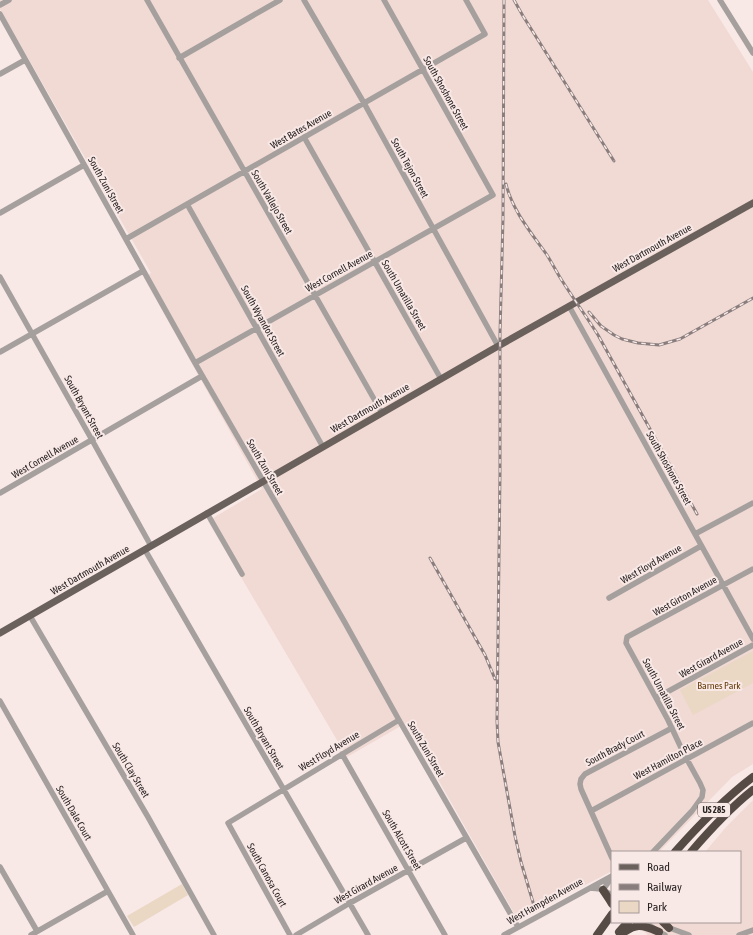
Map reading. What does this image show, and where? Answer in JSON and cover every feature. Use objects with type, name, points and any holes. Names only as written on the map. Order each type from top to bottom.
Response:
[{"type":"highway","name":"US 285","points":[[676,851],[714,811],[753,777]]},
{"type":"highway","name":"US 285","points":[[692,851],[726,813],[753,790]]},
{"type":"highway","points":[[603,890],[611,902]]},
{"type":"highway","points":[[598,935],[611,916]]},
{"type":"highway","points":[[598,935],[611,922]]},
{"type":"highway","points":[[616,935],[627,923]]},
{"type":"highway","points":[[620,935],[636,926],[664,929]]},
{"type":"main road","name":"West Dartmouth Avenue","points":[[0,633],[498,346],[753,203]]},
{"type":"street","points":[[0,5],[9,0]]},
{"type":"street","name":"South Vallejo Street","points":[[146,0],[382,413]]},
{"type":"street","points":[[179,58],[280,0]]},
{"type":"street","name":"South Tejon Street","points":[[304,0],[364,104],[498,346]]},
{"type":"street","name":"South Shoshone Street","points":[[384,0],[493,195]]},
{"type":"street","name":"West Bates Avenue","points":[[126,239],[485,34],[466,0]]},
{"type":"street","points":[[720,0],[753,53]]},
{"type":"street","name":"South Zuni Street","points":[[0,14],[24,60],[202,376],[344,621],[466,838],[518,927]]},
{"type":"street","points":[[0,74],[24,60]]},
{"type":"street","name":"South Umatilla Street","points":[[304,137],[441,379]]},
{"type":"street","points":[[0,213],[84,165]]},
{"type":"street","name":"West Cornell Avenue","points":[[195,363],[493,195]]},
{"type":"street","name":"South Wyandot Street","points":[[187,204],[323,447]]},
{"type":"street","points":[[0,352],[143,271]]},
{"type":"street","name":"South Bryant Street","points":[[0,277],[92,440],[148,548],[368,935]]},
{"type":"street","name":"South Shoshone Street","points":[[569,306],[753,639]]},
{"type":"street","name":"West Cornell Avenue","points":[[0,493],[202,376]]},
{"type":"street","points":[[695,534],[753,503]]},
{"type":"street","points":[[207,513],[242,574]]},
{"type":"street","name":"West Floyd Avenue","points":[[609,598],[701,546]]},
{"type":"street","name":"West Girton Avenue","points":[[626,640],[627,637],[753,569]]},
{"type":"street","name":"South Clay Street","points":[[30,616],[148,817],[214,935]]},
{"type":"street","name":"South Umatilla Street","points":[[626,640],[626,643],[702,786],[703,793],[692,811],[654,851]]},
{"type":"street","name":"West Girard Avenue","points":[[656,698],[753,645]]},
{"type":"street","name":"South Dale Court","points":[[0,701],[133,935]]},
{"type":"street","name":"West Floyd Avenue","points":[[228,823],[399,720]]},
{"type":"street","name":"West Hamilton Place","points":[[591,811],[753,723]]},
{"type":"street","name":"South Brady Court","points":[[611,856],[580,784],[580,779],[582,776],[672,728]]},
{"type":"street","name":"South Alcott Street","points":[[342,754],[445,935]]},
{"type":"street","name":"South Canosa Court","points":[[228,823],[290,935]]},
{"type":"street","name":"West Girard Avenue","points":[[296,935],[466,838]]},
{"type":"street","points":[[0,867],[37,931]]},
{"type":"street","points":[[590,888],[611,877]]},
{"type":"street","points":[[611,878],[603,890],[611,894]]},
{"type":"street","name":"West Hampden Avenue","points":[[504,935],[590,888],[598,888],[603,890]]},
{"type":"street","points":[[31,935],[108,891]]},
{"type":"street","points":[[648,923],[664,929],[689,935]]},
{"type":"street","points":[[739,935],[753,930]]},
{"type":"shaded area","points":[[0,0],[708,0],[753,72],[753,764],[732,777],[660,851],[611,851],[611,872],[518,920],[406,723],[347,757],[208,521],[262,489],[144,278],[151,273],[0,9]]},
{"type":"shaded area","points":[[753,800],[753,935],[648,935],[642,930],[647,923],[741,923],[741,851],[706,851],[727,826]]},
{"type":"green space","name":"Barnes Park","points":[[753,651],[753,683],[693,715],[680,690]]},
{"type":"green space","points":[[182,884],[188,895],[134,927],[127,916]]},
{"type":"railway","points":[[504,0],[497,721],[498,742],[515,836],[535,909]]},
{"type":"railway","points":[[514,0],[614,161]]},
{"type":"railway","points":[[506,184],[518,212],[598,335],[697,514]]},
{"type":"railway","points":[[589,312],[601,326],[622,339],[638,343],[659,345],[680,339],[753,298]]},
{"type":"railway","points":[[430,558],[485,655],[495,679]]}]
